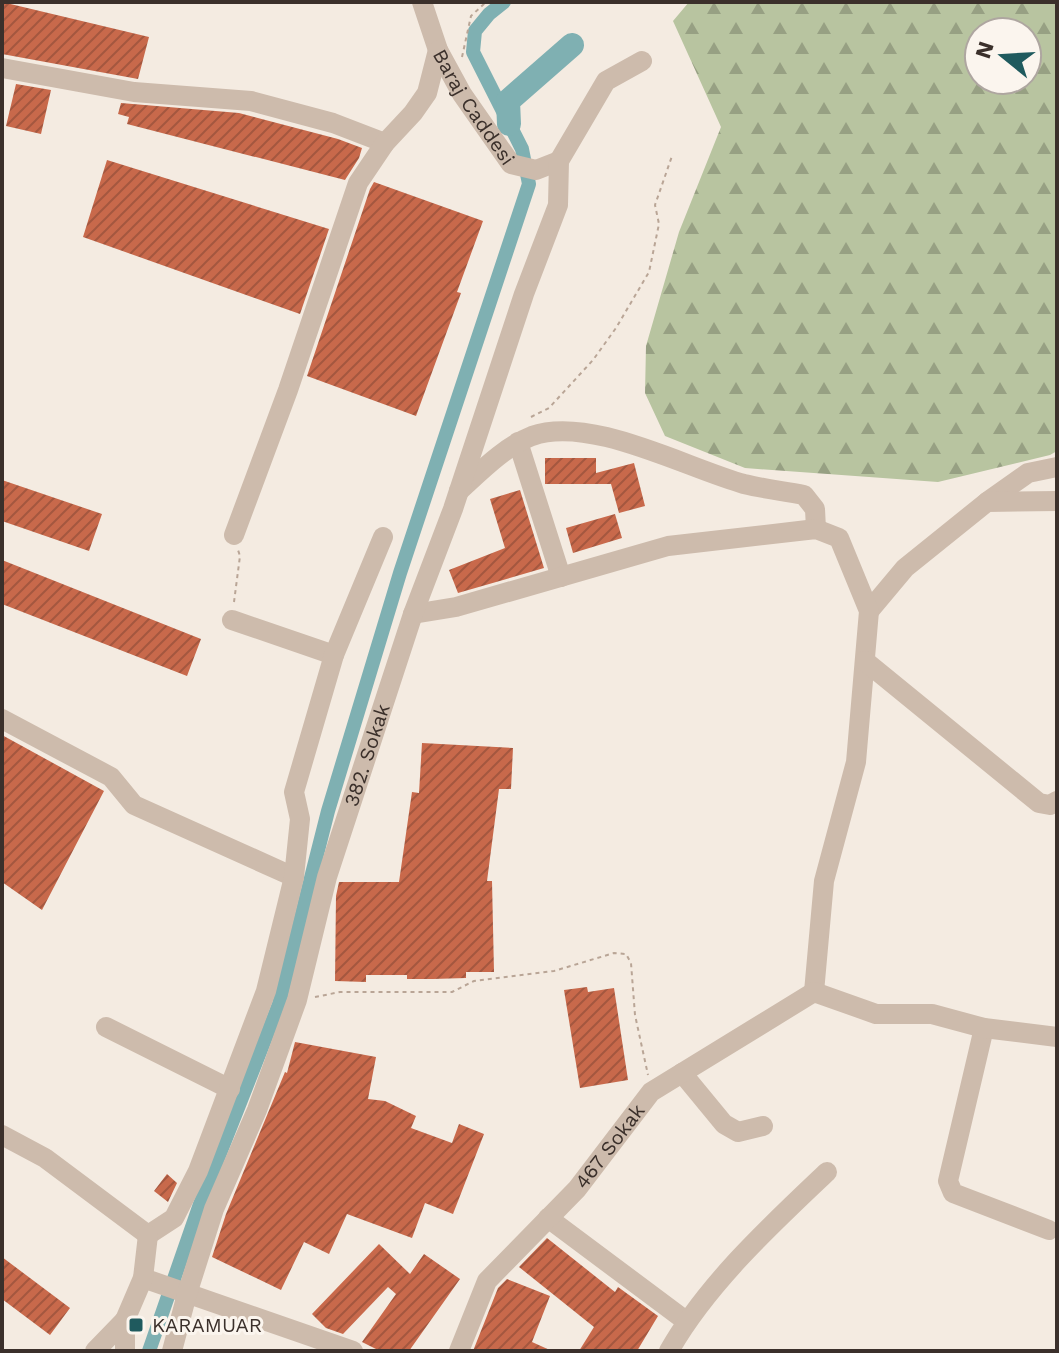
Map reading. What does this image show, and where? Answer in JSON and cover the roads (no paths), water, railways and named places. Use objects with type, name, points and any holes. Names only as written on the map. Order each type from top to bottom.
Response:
[{"type":"street","name":"Baraj Caddesi","points":[[422,2],[438,50],[462,94],[513,164],[536,170],[559,161]]},
{"type":"street","points":[[234,535],[288,390],[358,183],[385,143],[427,93],[438,50]]},
{"type":"street","points":[[559,161],[606,81],[642,61]]},
{"type":"street","points":[[2,68],[134,92],[251,101],[333,123],[385,143]]},
{"type":"street","name":"382. Sokak","points":[[172,1351],[214,1209],[257,1110],[297,1000],[336,846],[413,614],[558,205],[559,161]]},
{"type":"street","points":[[458,492],[518,442],[536,435],[569,430],[605,436],[745,484],[804,495],[815,509],[816,529]]},
{"type":"street","points":[[518,442],[561,577]]},
{"type":"street","points":[[869,611],[905,568],[987,502],[1028,473],[1057,467]]},
{"type":"street","points":[[987,502],[1057,501]]},
{"type":"street","points":[[413,614],[456,607],[668,546],[816,529],[839,538],[869,611],[856,762],[824,881],[814,992],[876,1014],[932,1014],[984,1028],[1057,1037]]},
{"type":"street","points":[[148,1235],[174,1218],[198,1171],[266,991],[294,877],[300,819],[294,792],[334,655],[383,537]]},
{"type":"street","points":[[232,620],[334,655]]},
{"type":"street","points":[[865,661],[1039,803],[1050,805],[1057,801]]},
{"type":"street","points":[[2,719],[111,777],[134,805],[294,877]]},
{"type":"street","name":"467 Sokak","points":[[459,1351],[487,1281],[577,1189],[651,1092],[814,992]]},
{"type":"street","points":[[106,1027],[230,1089]]},
{"type":"street","points":[[984,1028],[948,1181],[953,1193],[1049,1230]]},
{"type":"street","points":[[682,1073],[724,1124],[738,1132],[763,1126]]},
{"type":"street","points":[[2,1135],[45,1158],[148,1235]]},
{"type":"street","points":[[669,1351],[686,1321],[765,1232],[827,1172]]},
{"type":"street","points":[[548,1218],[686,1321]]},
{"type":"street","points":[[95,1351],[125,1320],[150,1281],[148,1235]]},
{"type":"street","points":[[150,1281],[353,1351]]},
{"type":"street","points":[[125,1320],[125,1351]]},
{"type":"waterway","points":[[149,1351],[200,1204],[279,1004],[328,811],[400,573],[529,184],[522,149],[473,52],[475,31],[504,2]]},
{"type":"waterway","points":[[509,124],[508,101],[572,45]]},
{"type":"place","name":"KARAMUAR","points":[[136,1325]]}]
